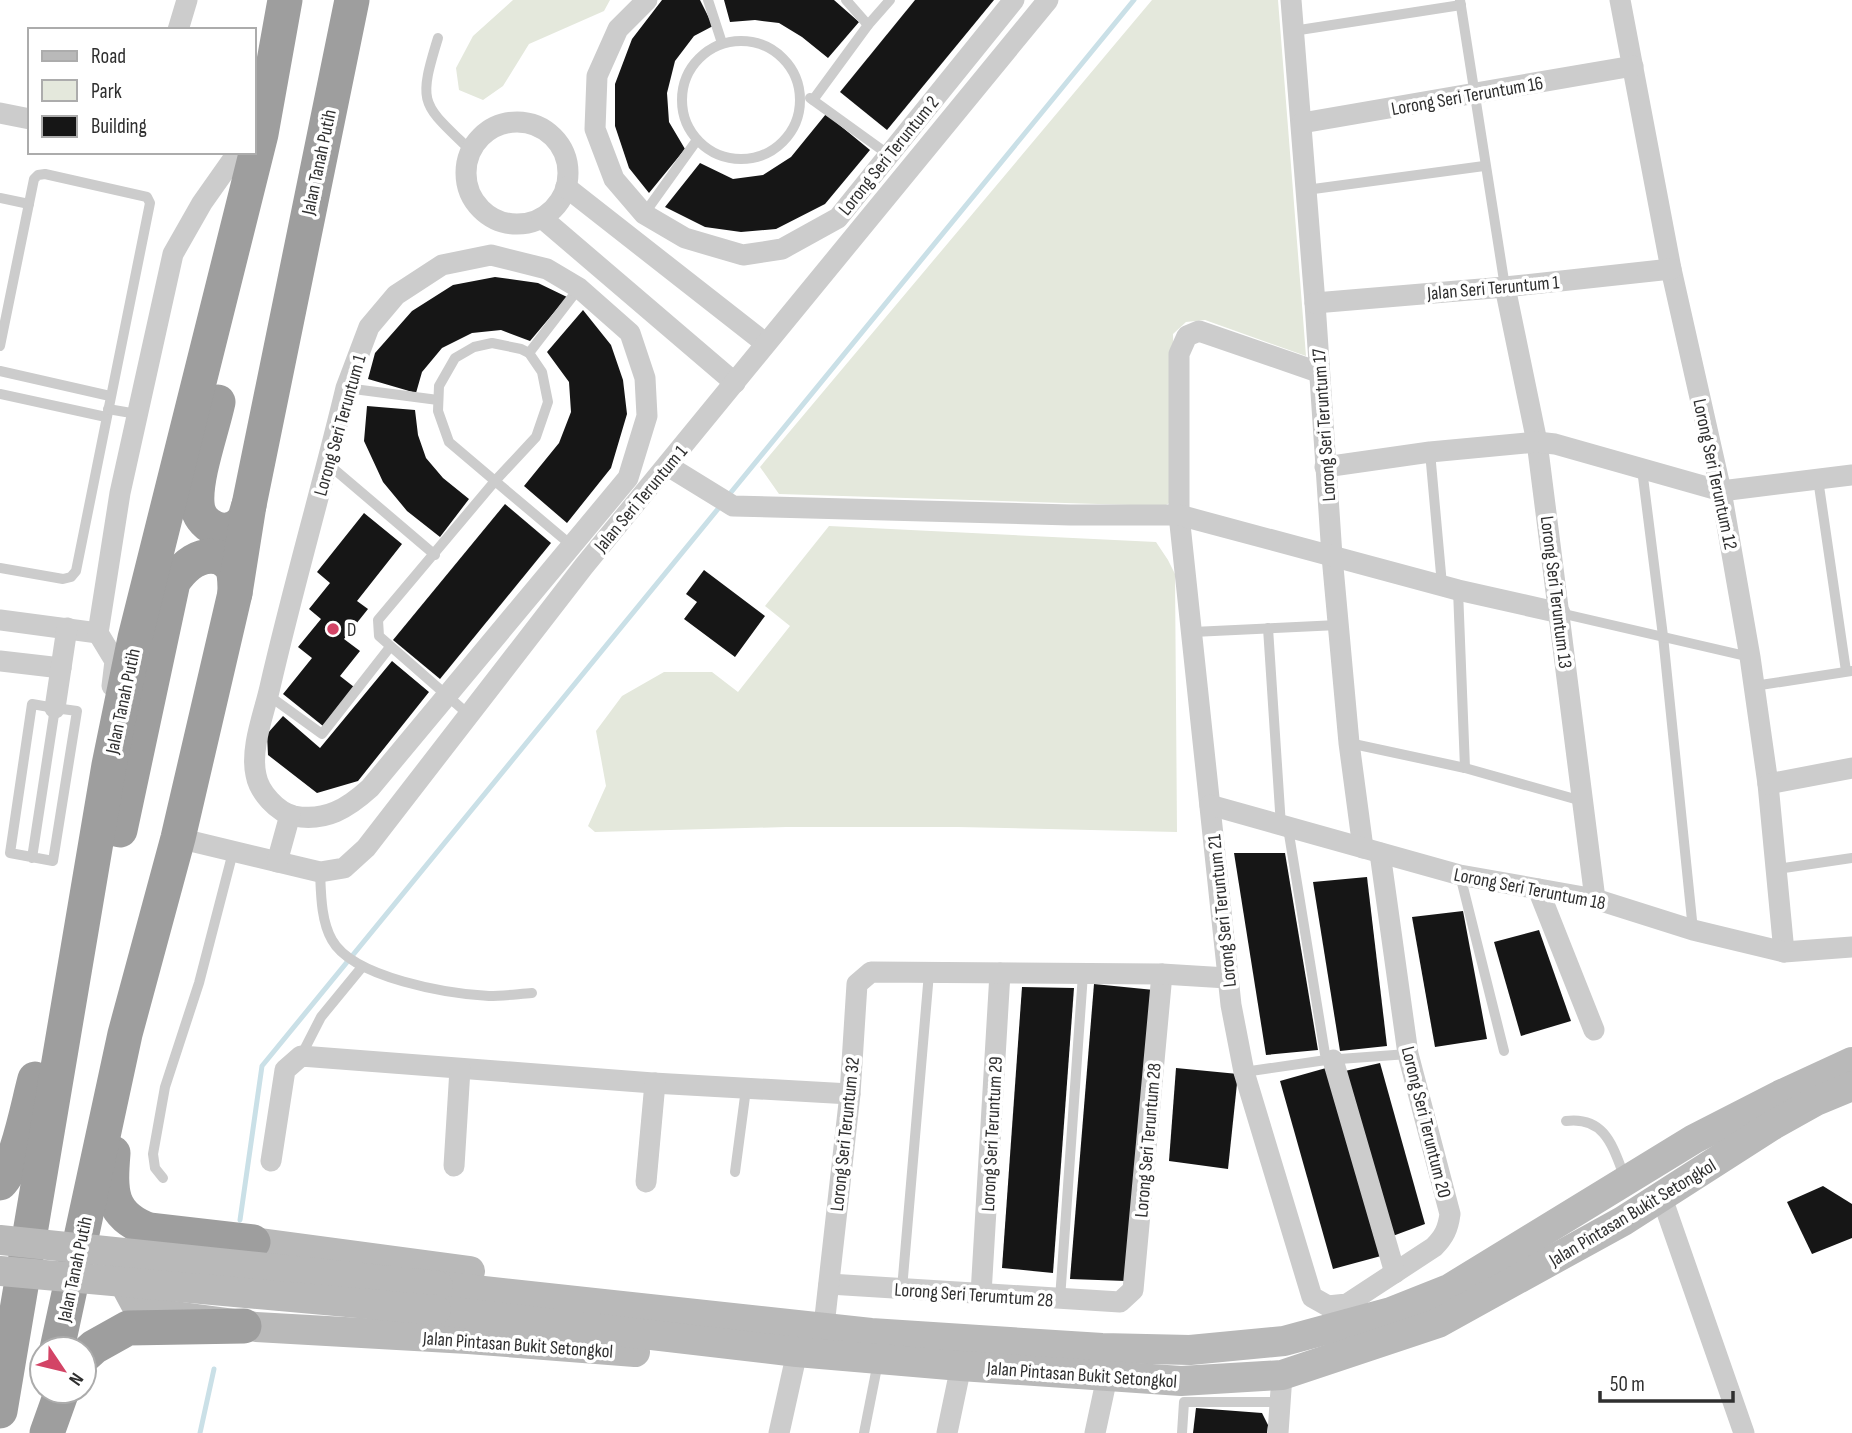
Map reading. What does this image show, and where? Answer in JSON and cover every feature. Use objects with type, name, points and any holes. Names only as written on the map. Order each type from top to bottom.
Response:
[{"type":"highway","name":"Jalan Tanah Putih","points":[[256,97],[285,0]]},
{"type":"highway","name":"Jalan Tanah Putih","points":[[60,1335],[125,1034],[178,838],[235,593],[249,505],[352,0]]},
{"type":"highway","name":"Jalan Tanah Putih","points":[[0,1411],[109,765],[135,638],[218,306],[240,154]]},
{"type":"highway","points":[[218,306],[227,350],[226,370],[196,506],[202,520],[215,530],[230,530],[243,520],[249,505]]},
{"type":"highway","points":[[40,1170],[58,1126],[90,988],[173,582],[181,570],[202,556],[218,557],[227,561],[233,570],[235,593]]},
{"type":"highway","points":[[0,1183],[14,1157],[42,1055],[72,978]]},
{"type":"highway","points":[[125,1034],[111,1174],[114,1202],[125,1218],[149,1230],[253,1242]]},
{"type":"highway","points":[[98,1344],[128,1328],[244,1326]]},
{"type":"highway","points":[[38,1433],[45,1405]]},
{"type":"highway","points":[[47,1433],[57,1405]]},
{"type":"main road","name":"Jalan Pintasan Bukit Setongkol","points":[[253,1242],[180,1245],[148,1250],[134,1258],[126,1277],[130,1296],[143,1309],[152,1313],[244,1326],[468,1339],[705,1358],[961,1337],[1102,1348],[1190,1350],[1284,1342],[1391,1312],[1449,1289],[1694,1139],[1852,1062]]},
{"type":"main road","name":"Jalan Pintasan Bukit Setongkol","points":[[437,1298],[875,1346],[961,1366],[1281,1389],[1438,1322],[1623,1221],[1773,1125],[1816,1101],[1852,1086]]},
{"type":"main road","points":[[1598,1198],[1615,1205],[1623,1221]]},
{"type":"main road","points":[[0,1240],[437,1298],[783,1350]]},
{"type":"main road","points":[[253,1242],[825,1317],[875,1346]]},
{"type":"main road","points":[[0,1271],[437,1298]]},
{"type":"street","points":[[179,28],[187,0]]},
{"type":"street","name":"Lorong Seri Teruntum 2","points":[[647,0],[618,29],[597,76],[594,129],[614,179],[644,214],[685,238],[743,255],[782,249],[838,218],[1014,0]]},
{"type":"street","name":"Jalan Seri Teruntum 1","points":[[320,872],[344,868],[366,848],[584,566],[1048,0]]},
{"type":"street","name":"Lorong Seri Teruntum 17","points":[[1291,0],[1325,467],[1349,743],[1371,851]]},
{"type":"street","name":"Lorong Seri Teruntum 12","points":[[1620,0],[1671,269],[1721,491],[1750,657],[1768,784],[1784,951]]},
{"type":"street","name":"Lorong Seri Teruntum 16","points":[[1302,123],[1633,66]]},
{"type":"street","points":[[0,113],[28,119]]},
{"type":"street","points":[[510,122],[536,125],[556,139],[568,162],[566,187],[557,205],[542,218],[517,225],[492,218],[473,200],[469,188],[466,176],[471,150],[487,131],[510,122]]},
{"type":"street","points":[[109,765],[107,734],[115,661],[98,634],[116,516],[137,414],[173,254],[202,203],[236,154]]},
{"type":"street","points":[[566,187],[765,343]]},
{"type":"street","points":[[542,218],[735,383]]},
{"type":"street","points":[[665,264],[685,238]]},
{"type":"street","name":"Lorong Seri Teruntum 1","points":[[290,815],[265,797],[256,776],[255,753],[346,388],[369,327],[396,295],[442,265],[491,255],[547,269],[579,288],[630,333]]},
{"type":"street","name":"Jalan Seri Teruntum 1","points":[[1315,303],[1505,287],[1671,269]]},
{"type":"street","name":"Lorong Seri Teruntum 13","points":[[1505,287],[1537,442],[1595,899]]},
{"type":"street","points":[[277,862],[290,815],[311,818],[330,814],[350,806],[370,788],[628,478],[647,416],[645,378],[630,333],[649,311]]},
{"type":"street","name":"Lorong Seri Teruntum 21","points":[[1312,1297],[1244,1072],[1227,978],[1179,515],[1179,354],[1187,336],[1199,331],[1318,372]]},
{"type":"street","points":[[1325,467],[1430,452],[1537,442],[1555,444],[1721,491],[1852,475]]},
{"type":"street","points":[[668,466],[725,502],[1070,515],[1179,515],[1450,588],[1560,613]]},
{"type":"street","points":[[0,620],[98,634]]},
{"type":"street","points":[[55,708],[67,628]]},
{"type":"street","points":[[0,661],[61,668]]},
{"type":"street","points":[[1768,784],[1852,768]]},
{"type":"street","name":"Lorong Seri Teruntum 18","points":[[1210,805],[1460,875],[1595,899],[1693,929],[1784,951],[1852,947]]},
{"type":"street","points":[[178,838],[320,872]]},
{"type":"street","name":"Lorong Seri Teruntum 20","points":[[1312,1297],[1328,1306],[1347,1304],[1434,1247],[1444,1237],[1450,1214],[1408,1054],[1371,851]]},
{"type":"street","points":[[1538,889],[1594,1030]]},
{"type":"street","name":"Lorong Seri Teruntum 32","points":[[825,1317],[850,1094],[858,984],[871,972],[929,973]]},
{"type":"street","points":[[929,973],[1162,974],[1227,978]]},
{"type":"street","name":"Lorong Seri Teruntum 29","points":[[981,1294],[1000,973]]},
{"type":"street","name":"Lorong Seri Teruntum 28","points":[[1120,1301],[1133,1290],[1162,974]]},
{"type":"street","points":[[271,1161],[285,1070],[301,1056],[654,1083],[850,1094]]},
{"type":"street","points":[[1330,1060],[1395,1273]]},
{"type":"street","points":[[454,1166],[460,1069]]},
{"type":"street","points":[[646,1182],[654,1083]]},
{"type":"street","points":[[1662,1198],[1744,1433]]},
{"type":"street","name":"Lorong Seri Terumtum 28","points":[[828,1284],[1060,1300],[1120,1301]]},
{"type":"street","points":[[779,1433],[783,1350]]},
{"type":"street","points":[[947,1433],[961,1366]]},
{"type":"street","points":[[1096,1433],[1107,1377]]},
{"type":"street","points":[[1278,1433],[1281,1389]]},
{"type":"lane","points":[[708,0],[722,43]]},
{"type":"lane","points":[[846,0],[869,25]]},
{"type":"lane","points":[[813,100],[890,0]]},
{"type":"lane","points":[[1293,31],[1460,3],[1505,287]]},
{"type":"lane","points":[[438,38],[425,90],[427,103],[434,115],[471,150]]},
{"type":"lane","points":[[756,42],[785,60],[794,74],[799,90],[799,109],[793,127],[782,142],[766,153],[748,158],[730,158],[712,152],[697,140],[687,124],[682,105],[683,85],[691,67],[705,53],[722,43],[756,42]]},
{"type":"lane","points":[[799,90],[889,155]]},
{"type":"lane","points":[[644,214],[697,140]]},
{"type":"lane","points":[[1306,190],[1484,166]]},
{"type":"lane","points":[[0,346],[34,179],[45,174],[147,197],[150,203],[76,570],[71,577],[63,579],[0,568]]},
{"type":"lane","points":[[0,198],[29,204]]},
{"type":"lane","points":[[529,353],[579,288]]},
{"type":"lane","points":[[468,715],[379,636],[378,620],[495,481],[536,437],[548,401],[542,372],[529,353],[492,343],[474,347],[456,358],[439,386],[438,411],[449,442],[495,481],[571,545]]},
{"type":"lane","points":[[0,371],[110,396]]},
{"type":"lane","points":[[346,388],[439,400]]},
{"type":"lane","points":[[0,394],[107,413],[137,414]]},
{"type":"lane","points":[[1430,452],[1450,588],[1465,768]]},
{"type":"lane","points":[[328,464],[435,555]]},
{"type":"lane","points":[[1642,469],[1663,636],[1693,929]]},
{"type":"lane","points":[[1754,686],[1849,671],[1818,479]]},
{"type":"lane","points":[[1560,613],[1750,657]]},
{"type":"lane","points":[[1193,632],[1338,625]]},
{"type":"lane","points":[[1268,628],[1284,827],[1330,1060]]},
{"type":"lane","points":[[268,695],[322,734],[390,647]]},
{"type":"lane","points":[[32,704],[55,708],[77,711],[54,861],[10,853],[32,704]]},
{"type":"lane","points":[[32,858],[55,708]]},
{"type":"lane","points":[[1349,743],[1465,768],[1582,801]]},
{"type":"lane","points":[[163,1178],[155,1168],[153,1154],[165,1087],[199,983],[233,852]]},
{"type":"lane","points":[[1777,869],[1852,858]]},
{"type":"lane","points":[[320,872],[321,903],[332,941],[358,965],[379,975],[458,994],[492,996],[532,993]]},
{"type":"lane","points":[[1460,875],[1504,1051]]},
{"type":"lane","points":[[301,1056],[321,1017],[358,965]]},
{"type":"lane","points":[[902,1289],[929,973]]},
{"type":"lane","points":[[1060,1300],[1083,974]]},
{"type":"lane","points":[[1244,1072],[1330,1060],[1408,1054]]},
{"type":"lane","points":[[735,1172],[746,1089]]},
{"type":"lane","points":[[1566,1121],[1578,1119],[1599,1128],[1611,1141],[1626,1181]]},
{"type":"lane","points":[[864,1433],[875,1346]]},
{"type":"lane","points":[[1182,1433],[1184,1402],[1281,1389]]},
{"type":"green space","points":[[513,0],[610,0],[604,11],[529,44],[503,86],[483,100],[459,90],[456,68],[473,36]]},
{"type":"green space","points":[[1152,0],[1278,0],[1306,356],[1205,320],[1186,322],[1173,334],[1177,499],[1164,506],[779,494],[760,467]]},
{"type":"green space","points":[[829,526],[1156,542],[1175,574],[1177,832],[958,827],[786,827],[595,832],[588,826],[606,786],[596,731],[622,696],[664,672],[712,672],[738,692],[790,626],[765,606]]},
{"type":"building","points":[[662,0],[700,0],[713,26],[694,36],[675,61],[667,93],[669,122],[685,149],[649,193],[629,168],[615,126],[615,84],[632,39]]},
{"type":"building","points":[[724,0],[834,0],[859,22],[828,58],[779,23],[755,20],[730,22]]},
{"type":"building","points":[[915,0],[994,0],[887,130],[840,92]]},
{"type":"building","points":[[826,114],[870,150],[825,204],[776,229],[741,232],[705,227],[665,207],[700,163],[733,179],[763,175],[791,157]]},
{"type":"building","points":[[495,277],[538,283],[567,297],[530,341],[501,330],[472,333],[442,348],[422,372],[416,393],[368,379],[375,353],[412,311],[453,285]]},
{"type":"building","points":[[583,310],[611,345],[623,380],[627,414],[611,468],[567,523],[524,486],[559,443],[571,412],[569,382],[547,352]]},
{"type":"building","points":[[367,406],[415,410],[418,435],[426,458],[443,478],[469,499],[440,537],[407,511],[383,482],[364,441]]},
{"type":"building","points":[[505,504],[551,543],[440,679],[393,640]]},
{"type":"building","name":"D","points":[[364,513],[402,544],[357,601],[368,609],[344,639],[360,651],[340,676],[354,687],[323,726],[283,694],[312,658],[298,647],[321,619],[309,609],[330,583],[317,572]]},
{"type":"building","points":[[704,570],[765,616],[735,657],[684,619],[697,602],[686,594]]},
{"type":"building","points":[[392,661],[429,692],[358,781],[317,793],[268,755],[267,734],[283,716],[320,748]]},
{"type":"building","points":[[1234,853],[1285,853],[1318,1050],[1266,1055]]},
{"type":"building","points":[[1367,877],[1387,1046],[1340,1051],[1313,882]]},
{"type":"building","points":[[1463,911],[1487,1039],[1435,1047],[1412,917]]},
{"type":"building","points":[[1539,930],[1571,1021],[1521,1036],[1494,942]]},
{"type":"building","points":[[1094,984],[1154,990],[1126,1281],[1070,1279]]},
{"type":"building","points":[[1022,987],[1074,988],[1053,1273],[1002,1268]]},
{"type":"building","points":[[1380,1063],[1425,1224],[1390,1237],[1345,1071]]},
{"type":"building","points":[[1176,1068],[1238,1074],[1228,1169],[1169,1161]]},
{"type":"building","points":[[1326,1068],[1381,1256],[1333,1269],[1280,1081]]},
{"type":"building","points":[[1823,1186],[1852,1204],[1852,1238],[1812,1254],[1787,1202]]},
{"type":"building","points":[[1196,1408],[1262,1413],[1268,1425],[1267,1433],[1193,1433]]},
{"type":"waterway","points":[[728,496],[1134,0]]},
{"type":"waterway","points":[[240,1220],[262,1066],[722,504]]},
{"type":"waterway","points":[[200,1433],[214,1369]]},
{"type":"place","name":"D","points":[[333,629]]}]
